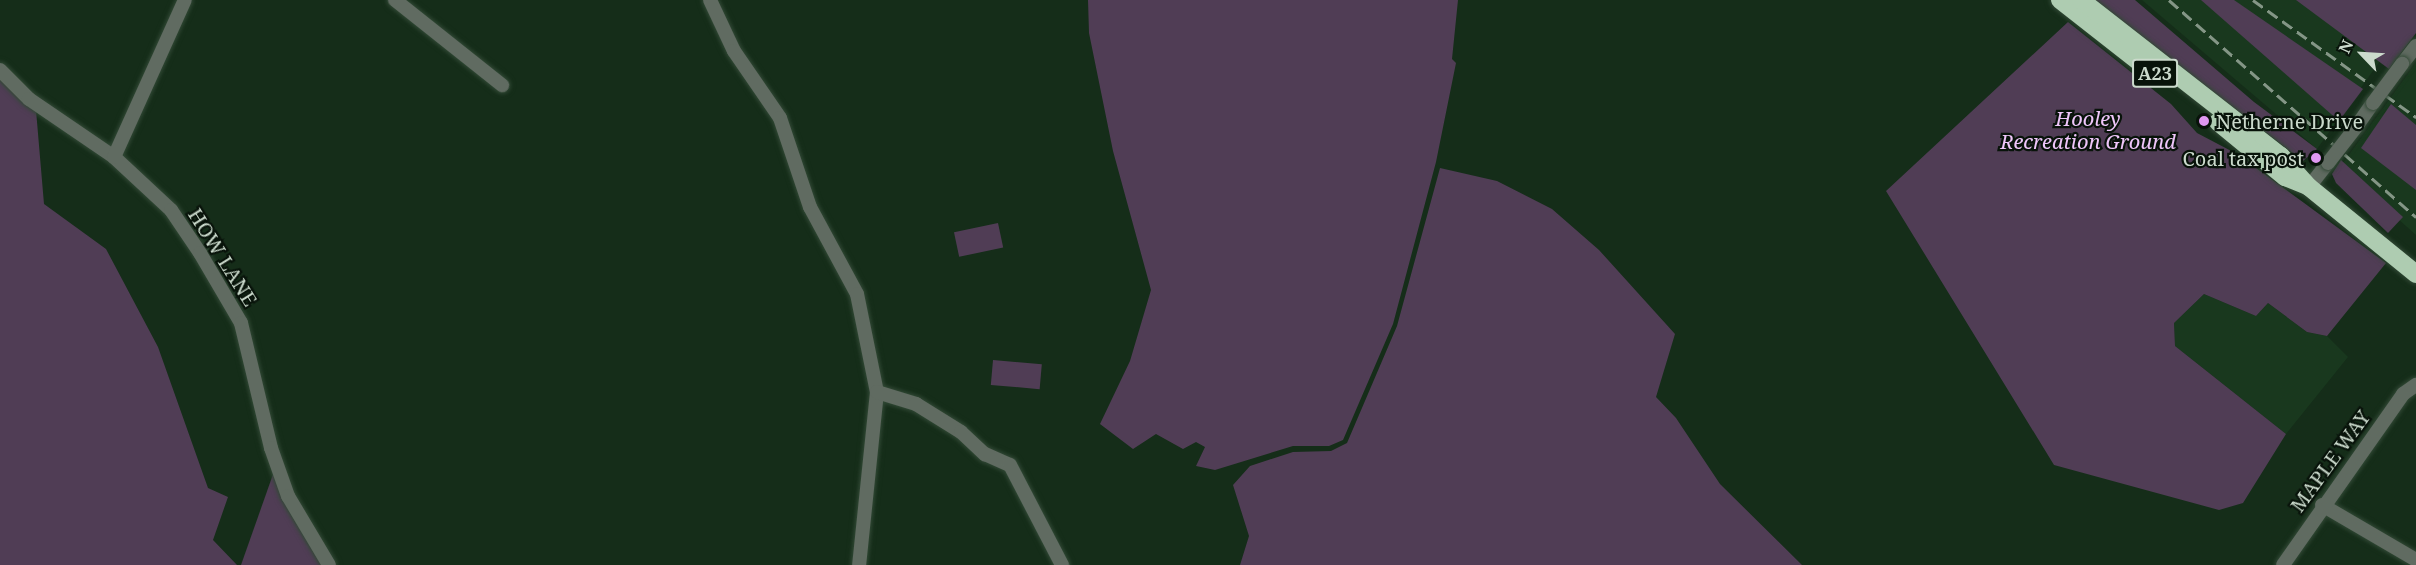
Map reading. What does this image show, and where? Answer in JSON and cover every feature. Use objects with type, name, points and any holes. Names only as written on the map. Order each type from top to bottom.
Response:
[{"type":"highway","name":"A23","points":[[2060,0],[2285,177],[2309,187]]},
{"type":"highway","name":"A23","points":[[2081,0],[2286,160],[2309,187],[2416,274]]},
{"type":"street","points":[[114,157],[185,0]]},
{"type":"street","points":[[394,0],[502,85]]},
{"type":"street","points":[[710,0],[734,51],[780,118],[810,207],[852,280],[877,392],[859,565]]},
{"type":"street","points":[[2309,187],[2416,46]]},
{"type":"street","name":"HOW LANE","points":[[0,70],[29,99],[114,157],[171,210],[241,323],[271,448],[288,496],[329,565]]},
{"type":"street","name":"MAPLE WAY","points":[[2283,565],[2322,505],[2403,394],[2416,385]]},
{"type":"street","points":[[877,392],[916,404],[961,432],[985,454],[1010,465],[1062,565]]},
{"type":"street","points":[[2322,505],[2416,560]]},
{"type":"shaded area","points":[[2142,0],[2346,0],[2393,43],[2317,149]]},
{"type":"shaded area","points":[[2416,63],[2416,235],[2340,167]]},
{"type":"shaded area","points":[[2204,294],[2256,316],[2268,303],[2307,332],[2327,336],[2348,357],[2286,434],[2175,346],[2174,323]]},
{"type":"green space","points":[[1088,0],[1458,0],[1452,59],[1456,63],[1436,162],[1393,324],[1343,440],[1329,446],[1293,446],[1215,470],[1196,466],[1205,447],[1196,442],[1183,449],[1156,434],[1133,449],[1100,424],[1130,361],[1151,290],[1113,151],[1089,33]]},
{"type":"green space","points":[[2094,0],[2135,0],[2254,102],[2317,149],[2303,161]]},
{"type":"green space","points":[[2201,0],[2234,0],[2363,89],[2339,121]]},
{"type":"green space","points":[[2296,0],[2416,0],[2416,33],[2389,69]]},
{"type":"green space","name":"Hooley Recreation Ground","points":[[2068,22],[2171,104],[2197,133],[2237,154],[2386,263],[2327,336],[2307,332],[2268,303],[2256,316],[2204,294],[2174,323],[2175,346],[2286,434],[2243,503],[2219,510],[2054,465],[1886,191]]},
{"type":"green space","points":[[0,76],[36,110],[44,204],[106,249],[158,347],[208,488],[228,497],[213,540],[237,565],[0,565]]},
{"type":"green space","points":[[2391,104],[2416,125],[2416,190],[2361,148]]},
{"type":"green space","points":[[2341,160],[2403,217],[2388,233],[2336,183],[2332,174]]},
{"type":"green space","points":[[1440,168],[1497,181],[1552,209],[1599,250],[1675,334],[1656,397],[1676,418],[1720,484],[1802,565],[1240,565],[1249,536],[1233,485],[1250,466],[1293,452],[1331,451],[1347,443],[1397,326]]},
{"type":"green space","points":[[998,223],[1003,247],[959,257],[954,232]]},
{"type":"green space","points":[[993,360],[1042,364],[1040,389],[991,385]]},
{"type":"green space","points":[[277,463],[323,565],[241,565]]},
{"type":"railway","points":[[2169,0],[2416,217]]},
{"type":"railway","points":[[2253,0],[2416,117]]},
{"type":"place","name":"Netherne Drive","points":[[2204,121]]},
{"type":"place","name":"Coal tax post","points":[[2316,158]]}]
